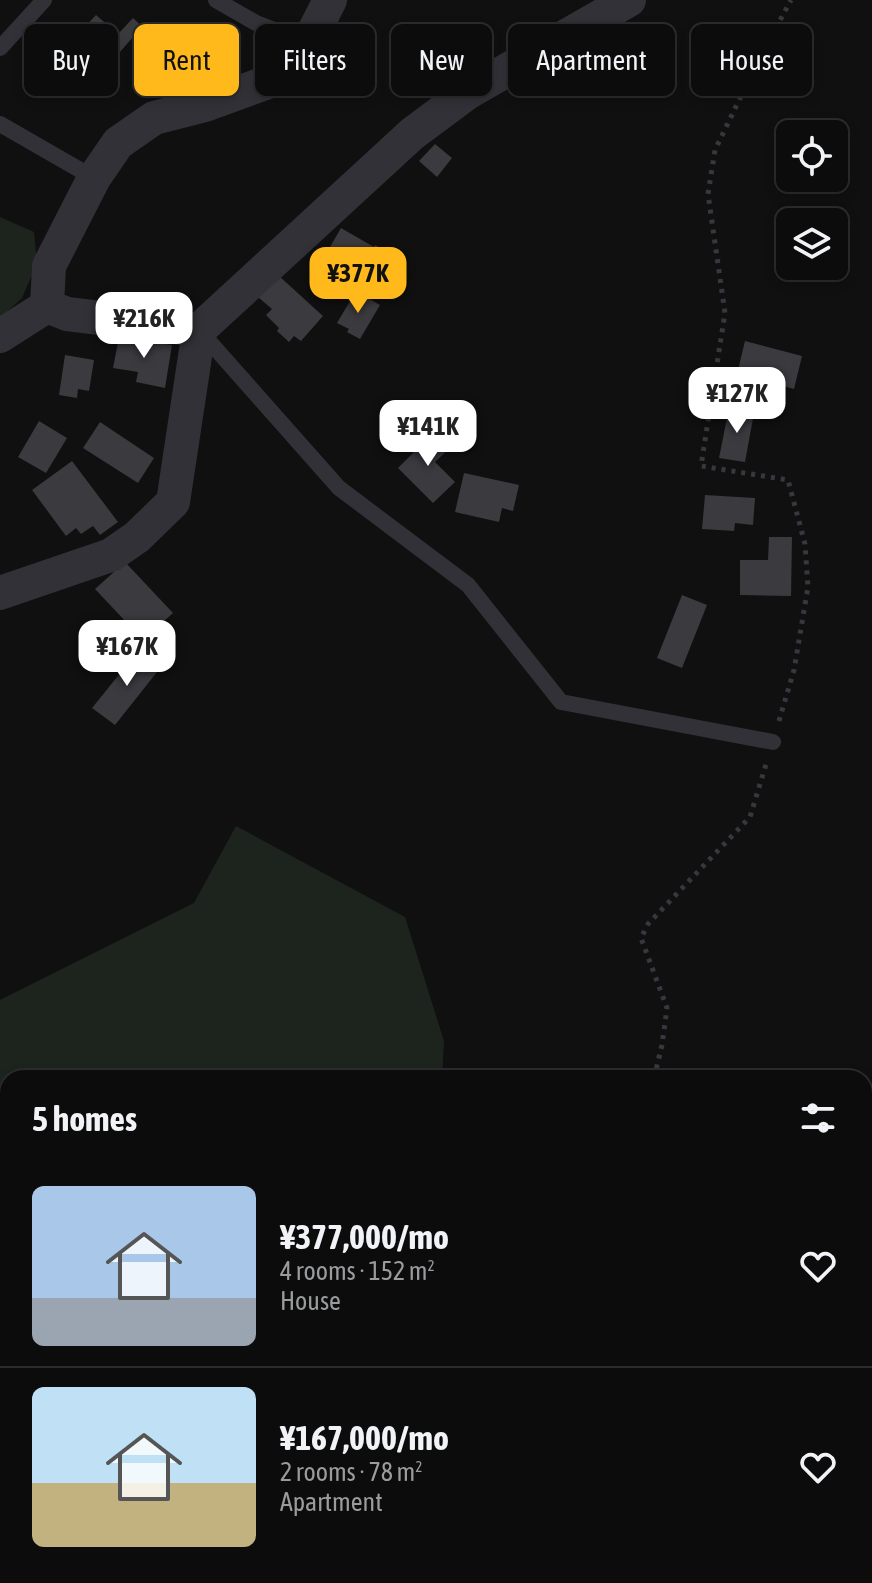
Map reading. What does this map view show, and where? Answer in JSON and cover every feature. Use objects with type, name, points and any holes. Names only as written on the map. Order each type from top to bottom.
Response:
[{"type":"street","points":[[317,24],[330,0]]},
{"type":"street","points":[[0,593],[111,555],[137,537],[173,502],[199,330],[412,134],[467,93],[629,0]]},
{"type":"street","points":[[47,306],[49,266],[94,178],[118,143],[154,118],[205,105],[255,87]]},
{"type":"street","points":[[47,306],[67,314],[199,330]]},
{"type":"street","points":[[0,336],[47,306]]},
{"type":"lane","points":[[0,48],[44,0]]},
{"type":"lane","points":[[216,0],[259,24]]},
{"type":"lane","points":[[0,124],[94,178]]},
{"type":"lane","points":[[199,330],[339,488],[468,585],[561,702],[773,742]]},
{"type":"path","points":[[656,1070],[667,1008],[641,938],[648,924],[750,817],[794,670],[808,587],[805,544],[788,480],[701,466],[725,313],[708,194],[715,150],[791,0]]},
{"type":"shaded area","points":[[0,217],[34,232],[37,263],[22,298],[0,318]]},
{"type":"shaded area","points":[[236,826],[405,917],[444,1041],[442,1070],[0,1070],[0,1000],[194,903]]},
{"type":"building","points":[[96,15],[106,24],[87,24]]},
{"type":"building","points":[[133,18],[139,24],[134,24],[134,36],[119,53],[118,34]]},
{"type":"building","points":[[435,144],[452,158],[437,177],[419,161]]},
{"type":"building","points":[[341,228],[398,258],[378,292],[346,276],[347,273],[323,259]]},
{"type":"building","points":[[278,275],[323,316],[301,341],[294,336],[289,342],[277,331],[279,328],[266,315],[272,309],[258,297]]},
{"type":"building","points":[[356,291],[380,305],[360,339],[337,323]]},
{"type":"building","points":[[119,337],[172,345],[165,388],[136,382],[138,372],[113,368]]},
{"type":"building","points":[[745,341],[802,356],[794,389],[737,374]]},
{"type":"building","points":[[65,355],[94,360],[89,391],[78,389],[77,398],[59,395]]},
{"type":"building","points":[[729,408],[754,413],[745,462],[719,458]]},
{"type":"building","points":[[39,421],[67,438],[46,473],[18,457]]},
{"type":"building","points":[[100,422],[154,458],[138,483],[83,448]]},
{"type":"building","points":[[434,432],[450,448],[435,462],[455,482],[433,503],[398,468]]},
{"type":"building","points":[[72,461],[118,522],[100,535],[93,526],[81,534],[76,528],[66,536],[32,490]]},
{"type":"building","points":[[464,473],[519,485],[513,511],[502,508],[499,522],[455,512]]},
{"type":"building","points":[[705,495],[755,498],[753,525],[735,523],[734,531],[702,529]]},
{"type":"building","points":[[769,537],[792,537],[791,596],[740,595],[740,560],[768,560]]},
{"type":"building","points":[[125,562],[173,613],[143,640],[95,589]]},
{"type":"building","points":[[682,595],[707,605],[682,668],[657,658]]},
{"type":"building","points":[[139,650],[161,667],[115,725],[92,708]]}]
